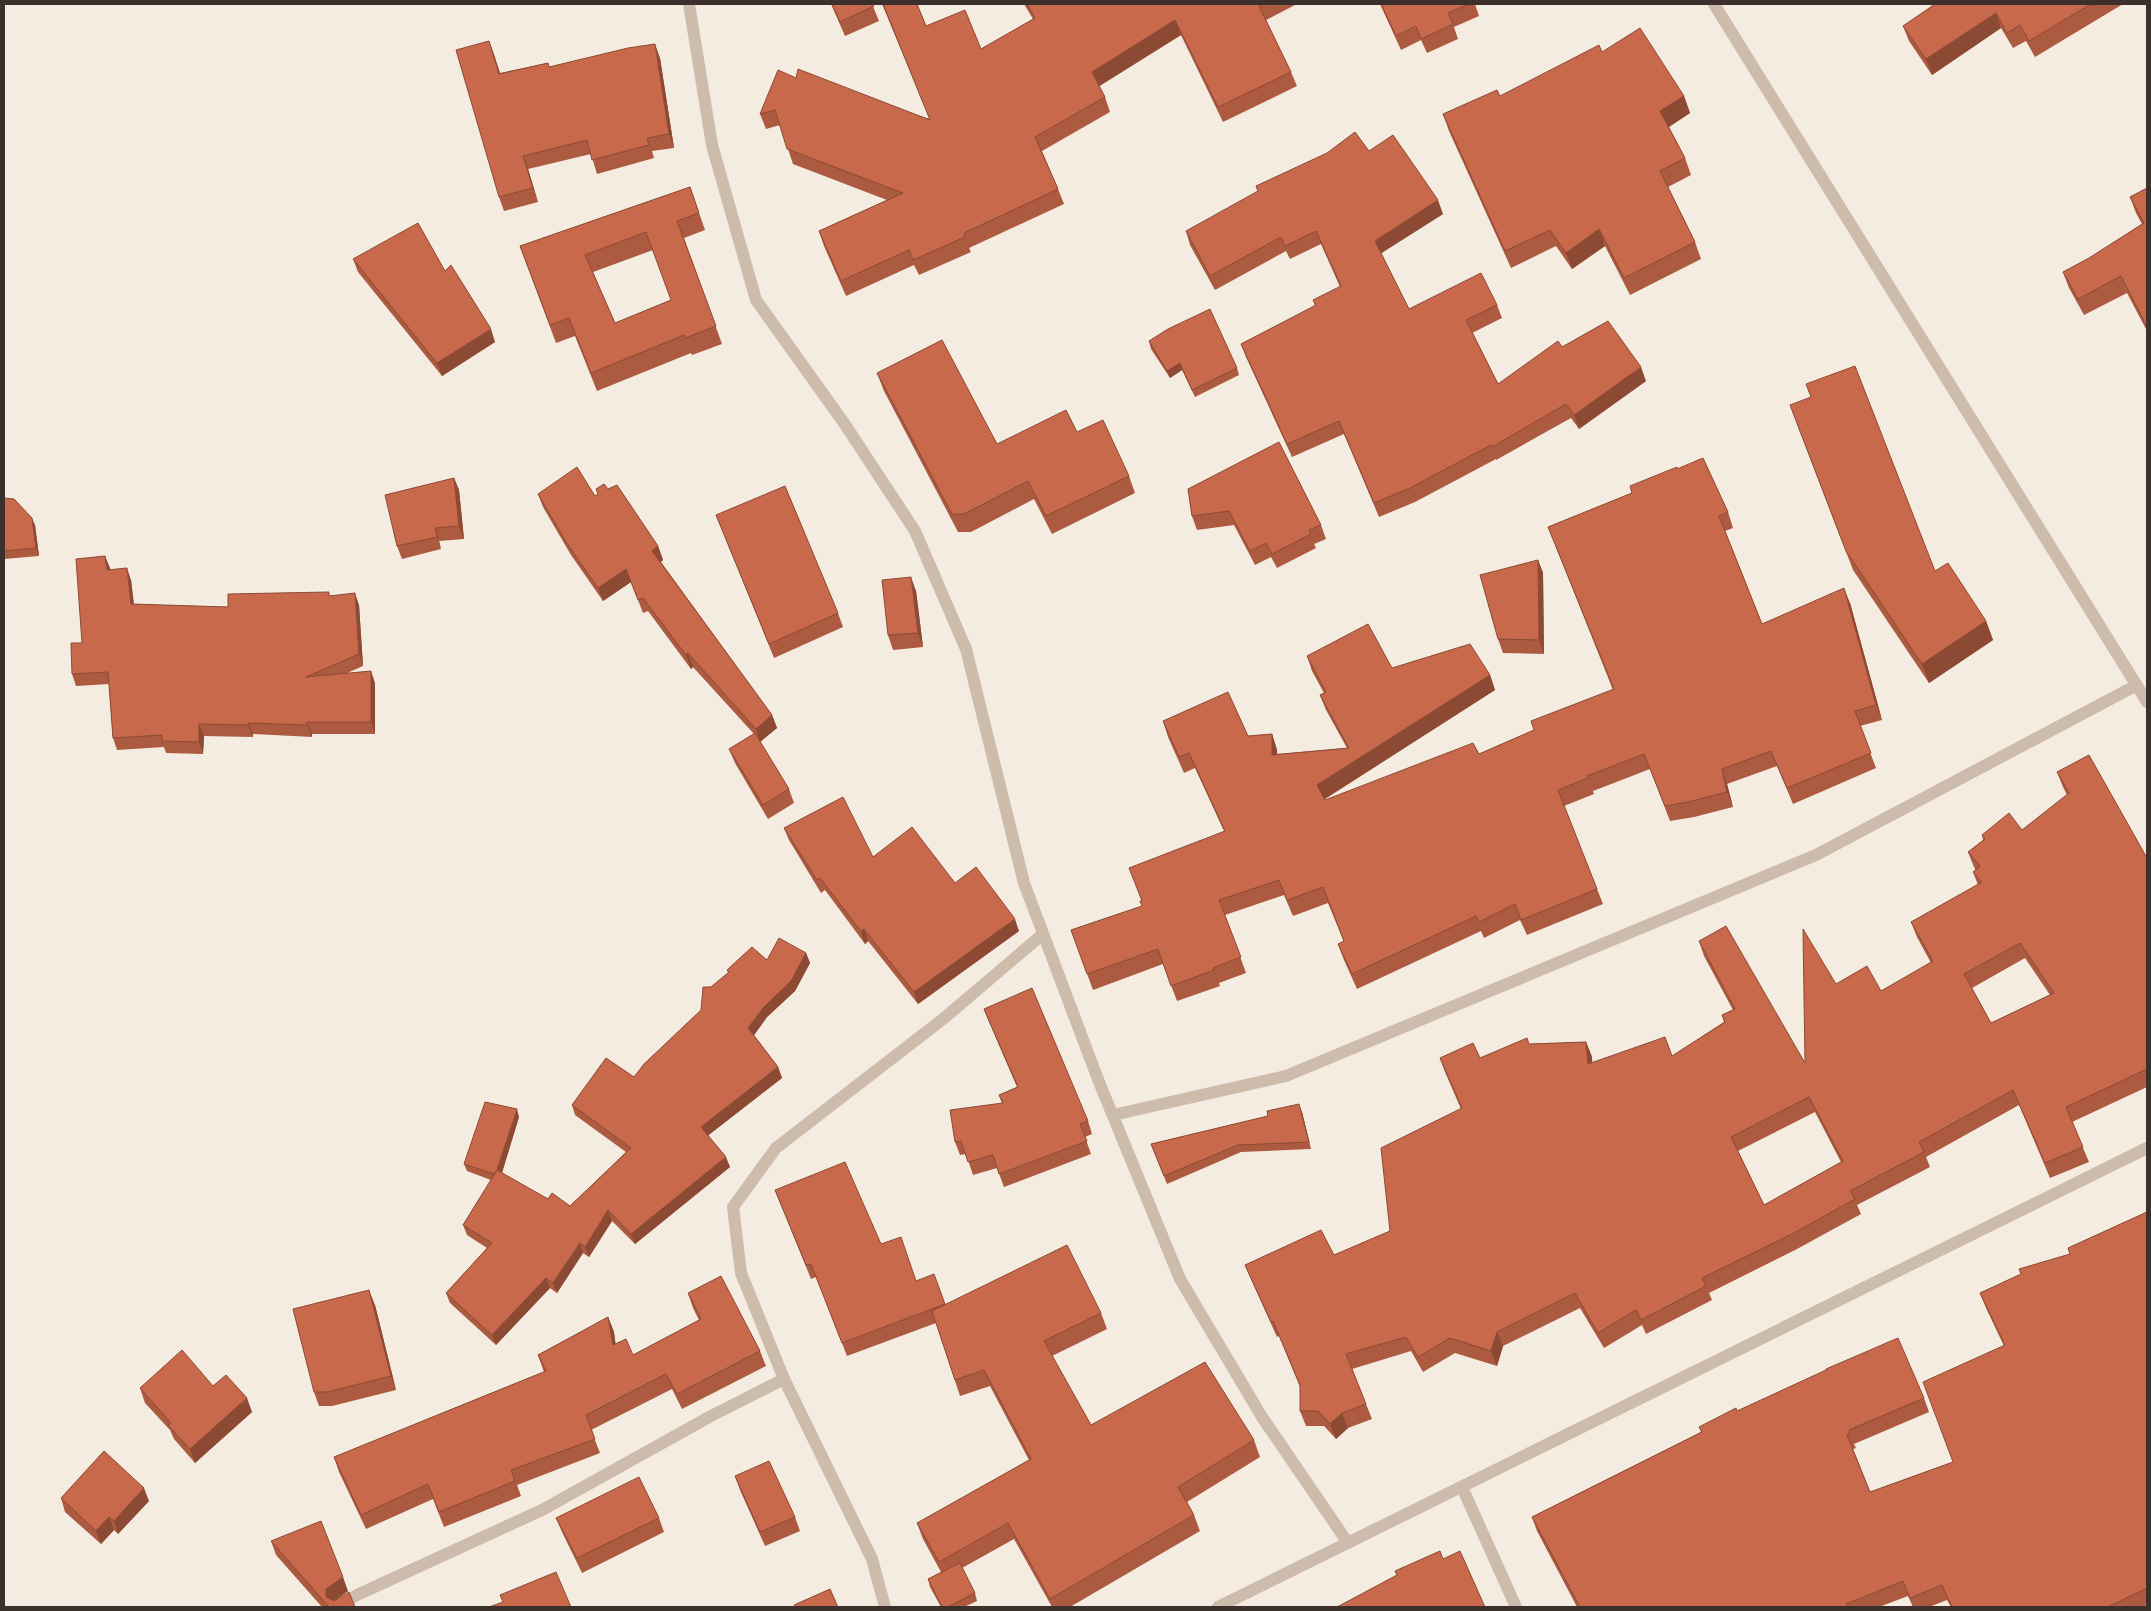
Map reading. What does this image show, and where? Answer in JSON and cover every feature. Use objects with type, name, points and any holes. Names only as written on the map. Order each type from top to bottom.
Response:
[{"type":"street","points":[[689,4],[712,146],[756,300],[844,423],[916,530],[966,649],[1024,883],[1113,1115],[1180,1279],[1262,1417],[1348,1543]]},
{"type":"street","points":[[1714,4],[2147,702]]},
{"type":"street","points":[[1113,1115],[1286,1076],[1816,855],[2137,685]]},
{"type":"street","points":[[885,1607],[872,1559],[784,1379],[742,1273],[733,1207],[776,1148],[943,1019],[1043,934]]},
{"type":"street","points":[[1218,1607],[2147,1148]]},
{"type":"street","points":[[338,1607],[356,1595],[542,1510],[711,1416],[784,1379]]},
{"type":"street","points":[[1462,1487],[1516,1607]]},
{"type":"building","points":[[832,4],[872,4],[874,6],[840,22]]},
{"type":"building","points":[[883,4],[917,4],[926,26],[965,10],[981,49],[1035,18],[1027,4],[1263,4],[1259,6],[1291,72],[1218,107],[1175,20],[1092,72],[1105,97],[1035,137],[1058,189],[964,233],[965,237],[913,260],[909,250],[841,281],[819,231],[903,193],[787,149],[775,110],[760,114],[778,70],[796,78],[798,69],[930,120]]},
{"type":"building","points":[[1381,4],[1469,4],[1448,13],[1453,24],[1421,39],[1416,26],[1396,36]]},
{"type":"building","points":[[1935,4],[2091,4],[2029,41],[2020,25],[2007,33],[1996,13],[1926,59],[1903,26]]},
{"type":"building","points":[[1640,28],[1684,96],[1660,111],[1685,158],[1660,171],[1695,242],[1624,278],[1599,229],[1566,253],[1550,230],[1505,251],[1443,114],[1497,90],[1500,96],[1599,45],[1602,52]]},
{"type":"building","points":[[489,41],[499,74],[548,63],[549,67],[628,48],[655,44],[669,134],[647,138],[649,145],[592,160],[587,140],[523,156],[533,188],[499,197],[456,50]]},
{"type":"building","points":[[1355,132],[1369,151],[1393,135],[1438,200],[1375,241],[1409,309],[1481,273],[1497,305],[1466,320],[1498,384],[1558,341],[1562,347],[1608,321],[1641,367],[1574,415],[1566,404],[1492,447],[1491,445],[1410,488],[1374,503],[1339,421],[1287,444],[1241,344],[1316,305],[1313,300],[1341,286],[1316,231],[1285,246],[1281,237],[1210,276],[1186,231],[1258,191],[1256,186],[1327,153]]},
{"type":"building","points":[[690,187],[699,213],[677,221],[716,326],[685,338],[684,335],[591,373],[569,318],[550,325],[520,246]],"holes":[[[646,232],[671,300],[615,323],[585,255]]]},
{"type":"building","points":[[2147,188],[2147,327],[2121,276],[2078,299],[2063,272],[2144,223],[2130,197]]},
{"type":"building","points":[[418,223],[445,271],[451,265],[491,329],[437,363],[353,259]]},
{"type":"building","points":[[1210,309],[1237,368],[1192,390],[1180,363],[1167,371],[1149,341],[1168,329]]},
{"type":"building","points":[[942,340],[997,444],[1066,410],[1077,432],[1103,420],[1129,476],[1046,516],[1028,481],[964,514],[952,514],[877,373]]},
{"type":"building","points":[[1855,366],[1935,571],[1948,563],[1986,621],[1922,664],[1846,551],[1790,405],[1811,397],[1806,384]]},
{"type":"building","points":[[1279,442],[1321,525],[1309,530],[1311,534],[1272,554],[1266,543],[1250,551],[1229,511],[1192,516],[1188,489]]},
{"type":"building","points":[[1703,458],[1728,512],[1719,516],[1762,624],[1844,588],[1876,705],[1855,711],[1871,753],[1787,788],[1771,751],[1722,769],[1727,792],[1665,806],[1644,754],[1587,776],[1588,778],[1558,790],[1597,889],[1521,920],[1515,904],[1479,922],[1476,916],[1352,974],[1338,944],[1344,941],[1323,887],[1287,900],[1279,880],[1219,900],[1241,957],[1213,968],[1214,970],[1171,986],[1158,949],[1087,974],[1071,930],[1142,906],[1140,901],[1142,901],[1129,868],[1225,831],[1189,753],[1179,757],[1163,721],[1228,692],[1248,736],[1272,734],[1272,755],[1349,748],[1320,695],[1326,692],[1307,656],[1368,624],[1392,668],[1470,644],[1490,675],[1317,785],[1325,800],[1473,743],[1479,754],[1534,730],[1531,721],[1614,689],[1548,527],[1632,493],[1630,486]]},
{"type":"building","points":[[577,467],[595,496],[598,494],[596,489],[604,484],[608,489],[617,485],[658,546],[652,551],[772,715],[756,729],[688,653],[686,655],[643,598],[638,600],[626,569],[598,588],[566,542],[538,494]]},
{"type":"building","points":[[454,478],[459,526],[435,528],[437,537],[397,546],[385,495]]},
{"type":"building","points":[[785,486],[838,613],[769,644],[716,515]]},
{"type":"building","points":[[4,498],[14,499],[32,518],[36,548],[4,551]]},
{"type":"building","points":[[105,556],[107,570],[127,568],[131,604],[228,607],[228,594],[329,592],[329,596],[355,593],[359,654],[306,677],[371,671],[371,722],[307,722],[307,725],[199,724],[199,742],[162,741],[162,735],[113,738],[108,672],[72,674],[71,643],[82,643],[76,559]]},
{"type":"building","points":[[1538,560],[1539,640],[1498,639],[1480,575]]},
{"type":"building","points":[[911,577],[918,633],[888,635],[882,580]]},
{"type":"building","points":[[755,733],[789,789],[763,805],[729,749]]},
{"type":"building","points":[[2089,755],[2147,858],[2147,1069],[2066,1107],[2083,1147],[2045,1163],[2013,1090],[1919,1142],[1924,1152],[1850,1191],[1855,1199],[1792,1234],[1702,1278],[1706,1286],[1641,1320],[1636,1310],[1598,1333],[1575,1293],[1497,1332],[1491,1351],[1450,1338],[1418,1357],[1406,1337],[1346,1354],[1366,1404],[1342,1413],[1330,1424],[1318,1411],[1300,1411],[1300,1385],[1273,1321],[1271,1322],[1245,1265],[1321,1230],[1334,1255],[1390,1231],[1381,1148],[1462,1108],[1440,1058],[1473,1043],[1480,1058],[1527,1038],[1529,1044],[1586,1042],[1588,1064],[1665,1037],[1672,1056],[1725,1022],[1722,1015],[1735,1009],[1699,941],[1726,926],[1805,1063],[1803,929],[1836,984],[1867,966],[1881,991],[1933,961],[1911,922],[1982,882],[1973,872],[1980,866],[1968,852],[1985,839],[1982,835],[2009,813],[2022,830],[2069,793],[2057,772]],"holes":[[[2020,943],[2054,993],[1991,1023],[1964,974]],[[1809,1097],[1843,1161],[1764,1205],[1731,1137]]]},
{"type":"building","points":[[843,797],[873,857],[912,827],[955,883],[976,867],[1015,919],[914,992],[864,929],[861,931],[820,878],[817,880],[784,828]]},
{"type":"building","points":[[779,938],[806,953],[791,981],[764,1007],[748,1028],[778,1067],[701,1127],[726,1157],[631,1234],[608,1210],[585,1247],[580,1243],[553,1283],[546,1278],[492,1335],[446,1293],[492,1243],[463,1225],[497,1170],[548,1199],[552,1193],[570,1206],[631,1148],[572,1105],[606,1058],[634,1077],[644,1064],[701,1010],[703,987],[711,987],[729,972],[727,970],[752,947],[767,960]]},
{"type":"building","points":[[1032,988],[1088,1121],[1080,1124],[1087,1141],[999,1174],[993,1155],[968,1162],[961,1141],[955,1142],[950,1110],[1003,1103],[999,1095],[1018,1087],[984,1009]]},
{"type":"building","points":[[485,1102],[517,1109],[494,1174],[464,1164]]},
{"type":"building","points":[[1299,1104],[1309,1142],[1238,1145],[1164,1176],[1151,1144],[1268,1116],[1267,1111]]},
{"type":"building","points":[[845,1162],[881,1244],[901,1237],[916,1281],[934,1274],[945,1304],[842,1343],[811,1264],[806,1265],[775,1190]]},
{"type":"building","points":[[2147,1212],[2147,1588],[2108,1607],[1952,1607],[1942,1585],[1910,1598],[1903,1581],[1846,1604],[1848,1607],[1580,1607],[1532,1517],[1702,1432],[1699,1427],[1736,1408],[1737,1411],[1898,1338],[1924,1398],[1849,1430],[1850,1433],[1847,1435],[1870,1492],[1953,1462],[1923,1382],[2005,1345],[1980,1293],[2021,1274],[2019,1269],[2070,1254],[2068,1248]]},
{"type":"building","points":[[1067,1245],[1101,1313],[1044,1341],[1091,1425],[1205,1362],[1254,1440],[1178,1487],[1194,1515],[1050,1599],[1008,1523],[939,1562],[917,1523],[1031,1459],[984,1370],[955,1380],[932,1311]]},
{"type":"building","points":[[721,1276],[760,1351],[677,1394],[666,1374],[586,1415],[595,1439],[511,1470],[515,1481],[439,1512],[428,1484],[361,1515],[334,1457],[546,1371],[538,1355],[608,1317],[613,1345],[626,1339],[633,1355],[701,1319],[688,1293]]},
{"type":"building","points":[[369,1290],[391,1376],[327,1392],[314,1392],[293,1309]]},
{"type":"building","points":[[182,1350],[213,1386],[226,1375],[247,1398],[190,1449],[168,1425],[171,1423],[140,1388]]},
{"type":"building","points":[[104,1451],[144,1488],[114,1521],[109,1517],[96,1531],[61,1498]]},
{"type":"building","points":[[769,1461],[795,1517],[760,1532],[735,1476]]},
{"type":"building","points":[[639,1477],[659,1518],[577,1558],[556,1518]]},
{"type":"building","points":[[321,1521],[343,1577],[326,1589],[326,1597],[334,1601],[349,1592],[355,1607],[329,1607],[271,1541]]},
{"type":"building","points":[[1440,1551],[1443,1559],[1460,1551],[1485,1607],[1337,1607],[1397,1575],[1395,1571]]},
{"type":"building","points":[[960,1563],[975,1593],[948,1607],[942,1607],[928,1579]]},
{"type":"building","points":[[556,1572],[571,1607],[489,1607],[503,1602],[500,1595]]},
{"type":"building","points":[[830,1589],[838,1607],[795,1607],[794,1605]]}]
